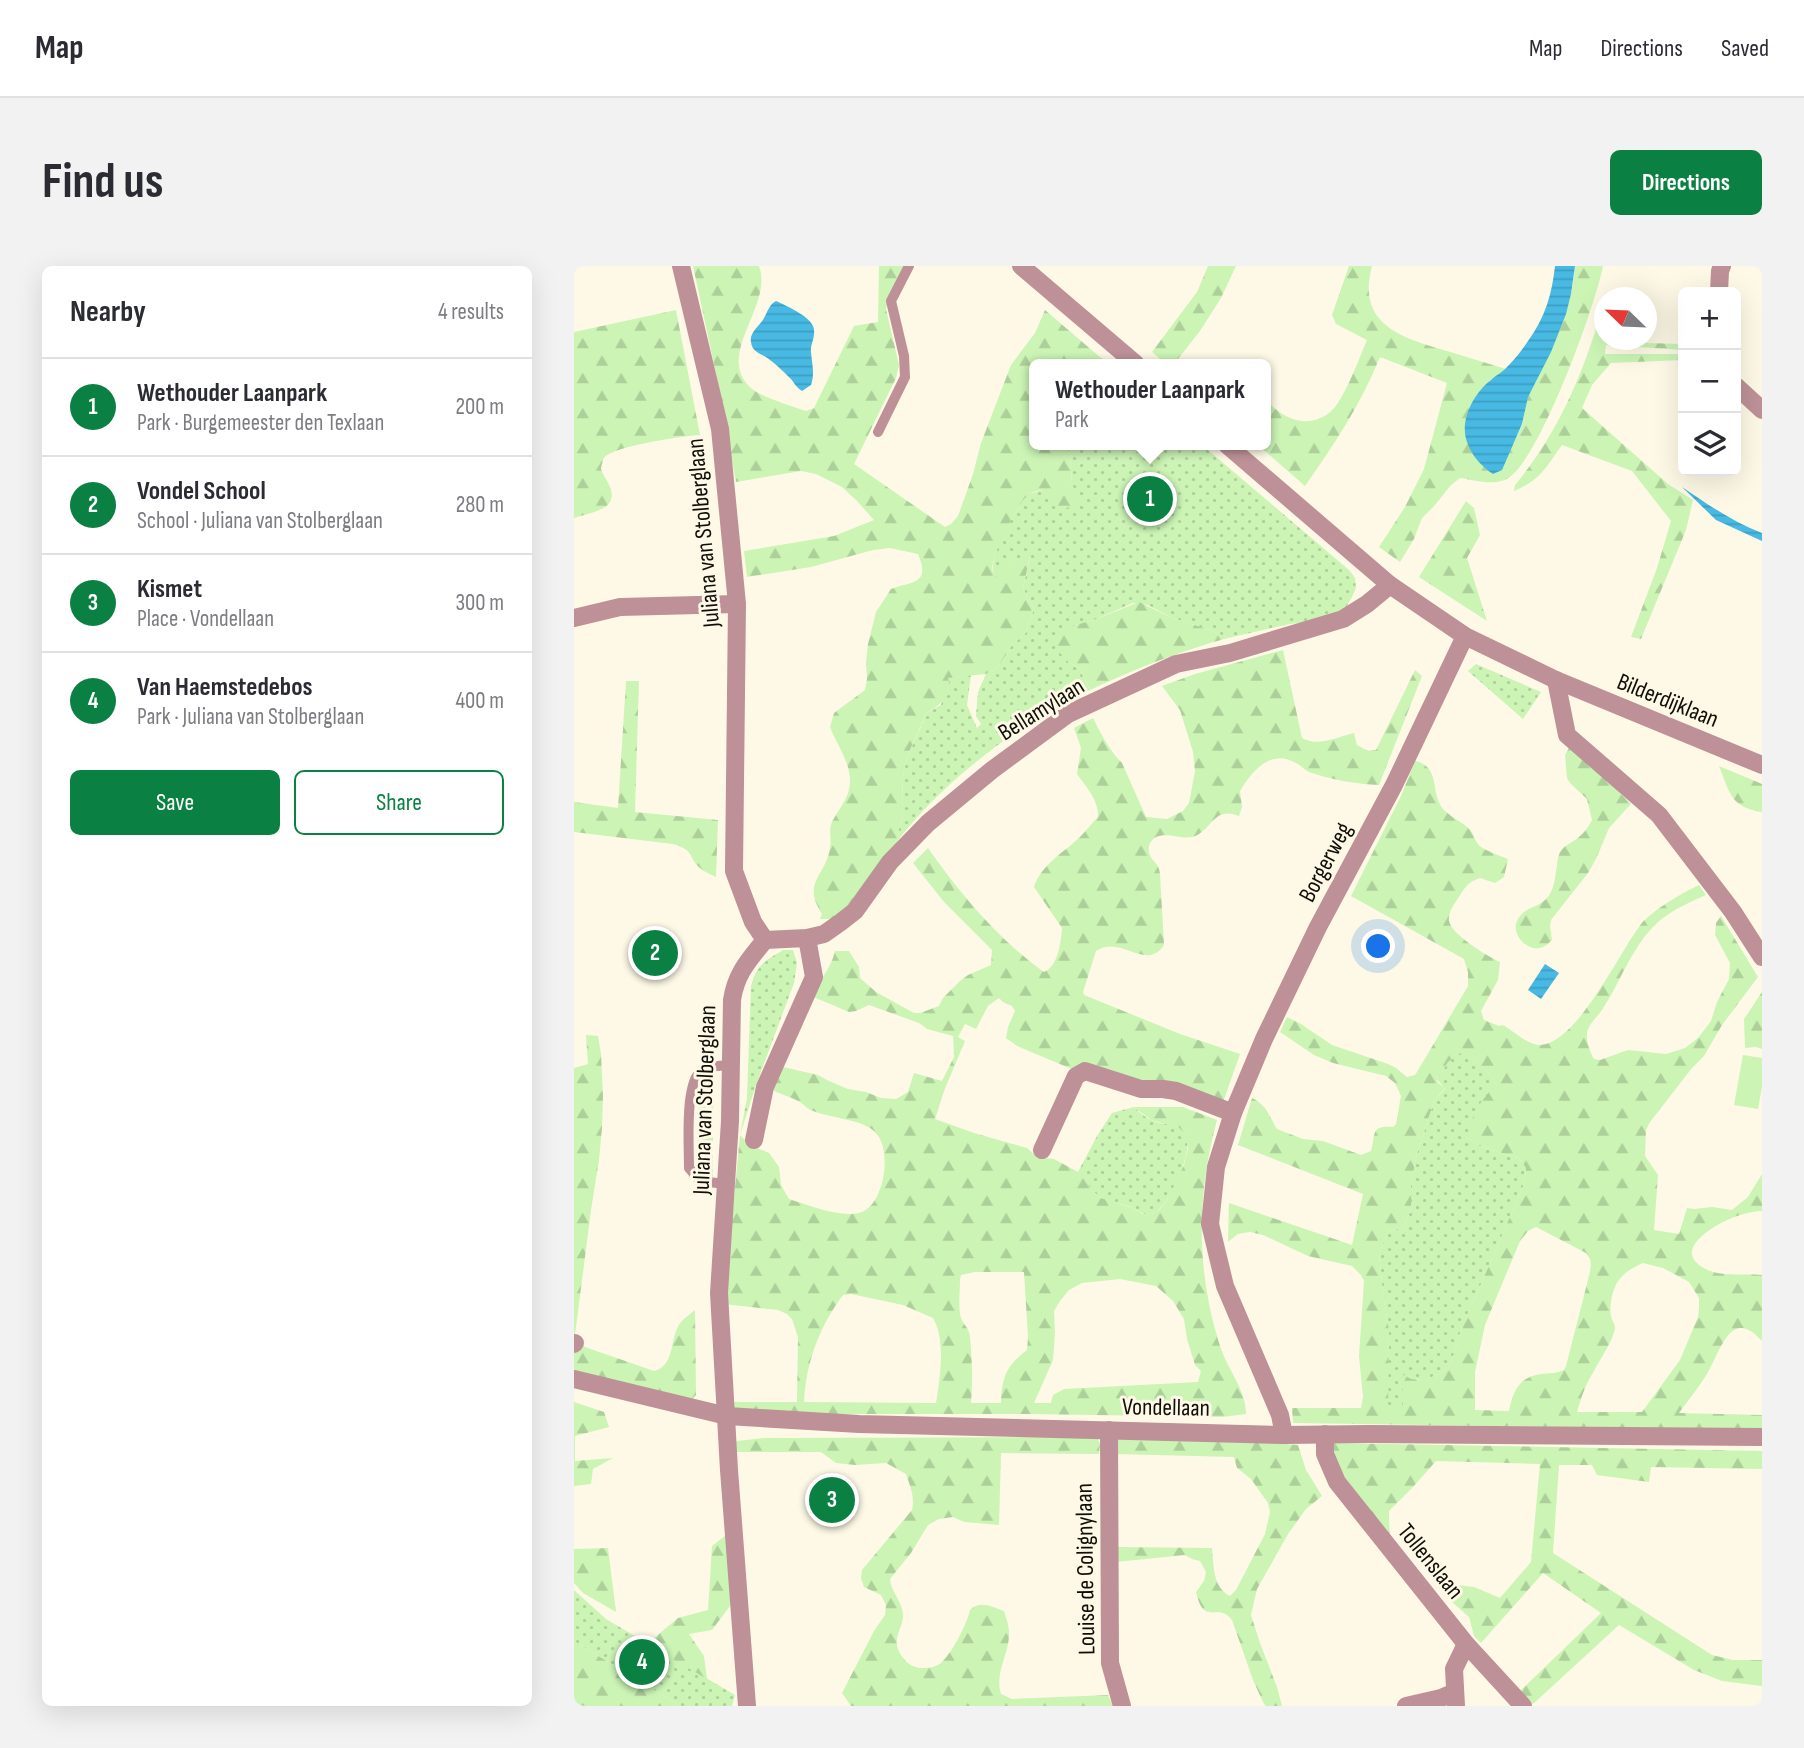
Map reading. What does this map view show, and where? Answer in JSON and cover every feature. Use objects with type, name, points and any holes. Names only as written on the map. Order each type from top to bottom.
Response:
[{"type":"street","name":"Juliana van Stolberglaan","points":[[681,266],[720,429],[737,604],[734,872],[753,922],[765,940],[741,971],[732,1000],[726,1184],[719,1293],[747,1706]]},
{"type":"street","points":[[1021,266],[1130,359]]},
{"type":"street","points":[[1719,287],[1722,266]]},
{"type":"street","points":[[1741,391],[1762,410]]},
{"type":"street","name":"Bilderdijklaan","points":[[1233,450],[1390,585],[1465,636],[1556,680],[1762,765]]},
{"type":"street","name":"Bellamylaan","points":[[765,940],[807,938],[824,934],[855,911],[890,862],[928,823],[992,770],[1068,715],[1176,664],[1230,653],[1343,619],[1390,585]]},
{"type":"street","points":[[574,618],[621,607],[737,604]]},
{"type":"street","name":"Borgerweg","points":[[1284,1435],[1280,1415],[1225,1286],[1210,1224],[1216,1167],[1233,1113],[1264,1039],[1318,927],[1394,785],[1465,636]]},
{"type":"street","points":[[1556,680],[1567,735],[1659,815],[1732,912],[1762,957]]},
{"type":"street","points":[[754,1140],[765,1087],[814,977],[807,938]]},
{"type":"street","points":[[1042,1150],[1076,1076],[1085,1071],[1141,1089],[1176,1091],[1233,1113]]},
{"type":"street","name":"Vondellaan","points":[[574,1379],[727,1416],[859,1424],[1284,1435],[1762,1437]]},
{"type":"street","name":"Louise de Colignylaan","points":[[1109,1430],[1110,1663],[1122,1706]]},
{"type":"street","name":"Tollenslaan","points":[[1325,1434],[1325,1454],[1338,1482],[1466,1644],[1523,1706]]},
{"type":"street","points":[[1406,1706],[1441,1698],[1455,1699],[1454,1669],[1466,1644]]},
{"type":"lane","points":[[878,432],[905,377],[904,356],[891,301],[909,266]]},
{"type":"lane","points":[[726,1184],[700,1181],[689,1168],[689,1124],[691,1090],[698,1074],[707,1068],[731,1065]]},
{"type":"green space","points":[[693,266],[759,266],[759,297],[741,345],[741,375],[755,391],[806,411],[814,408],[854,326],[878,322],[879,266],[907,266],[889,298],[886,309],[899,365],[896,378],[854,464],[945,527],[958,516],[981,443],[1011,365],[1035,333],[1045,310],[1102,359],[1029,359],[1029,450],[1067,450],[1072,484],[1079,498],[1074,506],[1063,509],[1040,490],[1029,495],[1017,509],[998,548],[992,569],[995,580],[1008,563],[1030,556],[1023,588],[1034,609],[1025,634],[1012,645],[998,667],[986,674],[948,678],[950,686],[946,696],[926,713],[907,759],[903,777],[903,811],[899,839],[848,911],[831,919],[820,919],[822,914],[816,903],[814,886],[828,858],[831,825],[846,799],[850,776],[830,727],[834,713],[865,690],[868,644],[876,612],[891,589],[912,583],[921,577],[921,564],[918,554],[890,548],[811,567],[747,577],[744,551],[834,536],[874,520],[842,487],[816,474],[801,471],[736,482]]},
{"type":"green space","points":[[1208,266],[1236,266],[1221,298],[1178,359],[1160,359],[1152,352],[1197,292]]},
{"type":"green space","points":[[1349,266],[1372,266],[1369,286],[1371,302],[1377,315],[1387,326],[1414,341],[1506,369],[1489,381],[1512,446],[1522,424],[1528,397],[1564,316],[1575,266],[1603,266],[1597,287],[1594,287],[1590,313],[1550,414],[1520,467],[1501,481],[1484,482],[1460,478],[1451,485],[1422,518],[1414,539],[1400,562],[1379,547],[1405,507],[1424,469],[1447,383],[1380,357],[1346,424],[1305,486],[1264,450],[1271,450],[1271,405],[1287,417],[1312,421],[1329,413],[1346,390],[1367,340],[1336,324],[1332,315]]},
{"type":"green space","points":[[676,310],[700,435],[649,442],[610,454],[604,458],[601,469],[611,490],[610,503],[600,510],[574,518],[574,332]]},
{"type":"green space","points":[[1594,335],[1594,350],[1605,350],[1605,354],[1678,354],[1678,360],[1611,363],[1592,385],[1582,408],[1668,484],[1693,500],[1686,530],[1641,639],[1631,637],[1671,521],[1632,471],[1562,445],[1537,477],[1514,491],[1515,485],[1531,465],[1558,421]]},
{"type":"green space","points":[[1657,343],[1678,344],[1678,350],[1657,348]]},
{"type":"green space","points":[[1067,450],[1208,450],[1349,570],[1355,578],[1354,593],[1346,608],[1330,619],[1290,624],[1228,638],[1170,617],[1148,605],[1133,603],[1075,625],[1068,662],[1079,668],[1090,690],[1039,717],[990,751],[941,793],[899,839],[903,811],[903,777],[907,759],[926,713],[941,705],[947,678],[971,675],[967,705],[977,728],[981,724],[976,716],[978,692],[986,674],[998,667],[1012,645],[1025,634],[1034,609],[1023,588],[1030,557],[1014,560],[994,581],[994,559],[1003,535],[1028,494],[1043,490],[1050,500],[1072,484]]},
{"type":"green space","points":[[1466,501],[1474,508],[1480,535],[1467,558],[1487,621],[1419,577]]},
{"type":"green space","points":[[1139,602],[1170,617],[1228,638],[1158,661],[1090,690],[1079,668],[1068,662],[1060,653],[1059,637],[1075,625]]},
{"type":"green space","points":[[1283,650],[1302,738],[1314,742],[1354,733],[1357,745],[1368,751],[1376,750],[1415,670],[1422,676],[1379,785],[1326,777],[1309,772],[1287,759],[1278,758],[1263,764],[1250,776],[1240,791],[1242,807],[1239,816],[1220,815],[1194,836],[1167,835],[1156,837],[1150,843],[1149,854],[1160,874],[1164,945],[1158,952],[1144,955],[1114,947],[1096,951],[1084,995],[1180,1034],[1240,1054],[1221,1108],[1074,1070],[1017,1046],[1006,1038],[1015,1011],[999,998],[988,1006],[976,1029],[965,1024],[958,1037],[965,1041],[935,1119],[1027,1148],[1037,1157],[1054,1159],[1078,1172],[1101,1198],[1143,1214],[1152,1214],[1167,1200],[1184,1165],[1188,1148],[1186,1134],[1178,1127],[1151,1120],[1134,1107],[1183,1107],[1217,1120],[1202,1206],[1203,1263],[1221,1349],[1240,1389],[1246,1414],[1222,1417],[743,1414],[737,1411],[728,1402],[797,1402],[798,1337],[792,1319],[787,1314],[778,1310],[724,1304],[740,1135],[750,1145],[769,1153],[779,1167],[781,1185],[789,1199],[815,1208],[846,1214],[862,1212],[870,1207],[876,1198],[884,1174],[883,1149],[874,1131],[861,1124],[811,1110],[800,1102],[770,1089],[779,1066],[818,1075],[848,1089],[896,1099],[908,1092],[914,1073],[942,1081],[954,1057],[953,1036],[927,1029],[919,1023],[869,1005],[849,1012],[811,996],[828,969],[835,951],[849,951],[859,967],[860,978],[876,992],[914,1013],[939,1006],[960,981],[991,965],[992,950],[944,902],[913,863],[928,848],[967,899],[1011,945],[1044,972],[1049,969],[1058,953],[1062,928],[1034,887],[1047,866],[1098,817],[1094,799],[1077,774],[1081,748],[1074,728],[1093,718],[1109,747],[1122,763],[1146,817],[1167,819],[1183,811],[1189,803],[1195,771],[1193,752],[1180,710],[1162,686]],"holes":[[[975,1272],[1024,1272],[1027,1350],[1014,1361],[1006,1373],[1001,1403],[971,1403],[970,1337],[961,1318],[960,1279],[961,1275]],[[1120,1279],[1156,1286],[1173,1301],[1184,1319],[1195,1365],[1201,1371],[1198,1382],[1064,1389],[1053,1395],[1051,1403],[1034,1403],[1053,1360],[1054,1311],[1069,1290],[1082,1283]],[[851,1294],[903,1305],[933,1318],[941,1348],[936,1403],[804,1402],[815,1346],[843,1295]]]},
{"type":"green space","points":[[1476,664],[1541,692],[1523,719],[1468,671]]},
{"type":"green space","points":[[626,681],[639,681],[635,812],[718,820],[716,877],[700,868],[688,851],[673,844],[574,832],[574,802],[618,808]]},
{"type":"green space","points":[[1571,744],[1631,804],[1609,828],[1588,873],[1551,920],[1552,940],[1543,947],[1532,948],[1518,936],[1518,919],[1549,896],[1554,885],[1559,854],[1565,846],[1581,835],[1592,820],[1587,799],[1567,778],[1565,755]]},
{"type":"green space","points":[[1415,761],[1423,764],[1432,775],[1444,810],[1469,828],[1480,846],[1508,859],[1504,877],[1495,883],[1480,878],[1466,886],[1449,915],[1452,927],[1463,939],[1500,962],[1498,980],[1481,1011],[1484,1020],[1503,1025],[1535,1044],[1554,1041],[1583,1013],[1641,924],[1676,897],[1699,885],[1706,895],[1665,916],[1646,935],[1589,1027],[1587,1040],[1594,1059],[1600,1060],[1628,1050],[1666,1054],[1685,1048],[1698,1038],[1711,1021],[1729,979],[1730,963],[1715,935],[1716,923],[1721,916],[1758,977],[1722,1025],[1704,1056],[1650,1122],[1646,1130],[1645,1156],[1658,1175],[1654,1230],[1679,1234],[1687,1208],[1712,1207],[1732,1210],[1748,1197],[1762,1174],[1762,1211],[1722,1222],[1703,1235],[1692,1251],[1694,1259],[1709,1270],[1723,1274],[1762,1275],[1762,1341],[1751,1331],[1742,1328],[1728,1335],[1705,1377],[1679,1413],[1762,1415],[1762,1430],[1293,1423],[1292,1408],[1361,1408],[1363,1397],[1359,1356],[1364,1281],[1352,1266],[1308,1256],[1263,1235],[1250,1232],[1238,1234],[1228,1242],[1229,1203],[1352,1245],[1363,1194],[1238,1145],[1252,1098],[1264,1107],[1277,1129],[1303,1139],[1323,1141],[1361,1155],[1371,1151],[1377,1129],[1393,1127],[1396,1124],[1401,1096],[1395,1083],[1386,1076],[1333,1063],[1314,1055],[1280,1032],[1287,1017],[1332,1045],[1388,1064],[1407,1077],[1415,1075],[1468,986],[1464,959],[1351,896],[1401,796]],"holes":[[[1462,1052],[1487,1071],[1496,1083],[1476,1109],[1466,1137],[1491,1150],[1518,1157],[1526,1168],[1524,1184],[1460,1333],[1451,1364],[1440,1374],[1424,1380],[1411,1379],[1402,1374],[1403,1408],[1388,1409],[1389,1330],[1379,1253],[1388,1232],[1404,1227],[1411,1209],[1411,1186],[1416,1157],[1434,1101],[1445,1088],[1437,1079],[1448,1062]],[[1536,1227],[1586,1253],[1590,1260],[1590,1272],[1566,1366],[1564,1370],[1555,1373],[1527,1378],[1515,1391],[1509,1411],[1475,1410],[1475,1372],[1485,1325],[1520,1241],[1528,1231]],[[1643,1263],[1663,1268],[1689,1282],[1699,1298],[1698,1317],[1680,1360],[1642,1412],[1577,1412],[1586,1386],[1613,1337],[1615,1325],[1610,1308],[1615,1286],[1632,1269]]]},
{"type":"green space","points":[[1719,766],[1762,784],[1762,812],[1751,810],[1737,802],[1729,791]]},
{"type":"green space","points":[[783,950],[793,950],[797,963],[794,983],[740,1135],[747,1098],[751,986],[762,964]]},
{"type":"green space","points":[[1762,992],[1762,1049],[1745,1048],[1744,1019]]},
{"type":"green space","points":[[586,1035],[598,1036],[603,1096],[602,1128],[575,1335],[585,1347],[654,1371],[666,1363],[677,1328],[695,1310],[696,1395],[691,1400],[574,1378],[574,1068],[588,1064]]},
{"type":"green space","points":[[1461,1051],[1487,1071],[1496,1083],[1466,1137],[1491,1150],[1518,1157],[1526,1168],[1524,1184],[1460,1333],[1451,1364],[1440,1374],[1424,1380],[1411,1379],[1404,1409],[1387,1409],[1389,1330],[1379,1253],[1388,1232],[1404,1227],[1411,1209],[1411,1186],[1416,1157],[1434,1101],[1445,1089],[1437,1079],[1448,1062]]},
{"type":"green space","points":[[1743,1055],[1762,1058],[1762,1087],[1758,1109],[1734,1105]]},
{"type":"green space","points":[[714,1072],[713,1121],[697,1120],[702,1083]]},
{"type":"green space","points":[[1134,1107],[1151,1120],[1183,1130],[1188,1142],[1183,1166],[1172,1191],[1158,1210],[1151,1214],[1144,1214],[1100,1197],[1078,1172],[1112,1113]]},
{"type":"green space","points":[[697,1127],[713,1128],[713,1180],[707,1179],[699,1164]]},
{"type":"green space","points":[[574,1402],[604,1412],[609,1427],[575,1436],[575,1461],[613,1458],[593,1469],[591,1484],[574,1486]]},
{"type":"green space","points":[[764,1438],[1098,1439],[1100,1444],[1099,1454],[1001,1453],[999,1525],[964,1522],[953,1517],[939,1519],[928,1525],[911,1553],[890,1579],[903,1614],[897,1639],[898,1649],[910,1664],[925,1668],[940,1664],[959,1637],[970,1610],[978,1605],[986,1605],[1004,1611],[1008,1627],[1009,1640],[999,1678],[1001,1694],[1012,1699],[1108,1695],[1113,1706],[851,1706],[842,1693],[885,1615],[886,1605],[881,1595],[864,1587],[862,1570],[912,1510],[912,1496],[906,1474],[886,1463],[836,1463],[821,1452],[730,1452],[737,1441]]},
{"type":"green space","points":[[1117,1438],[1219,1439],[1298,1445],[1306,1470],[1322,1496],[1306,1509],[1288,1534],[1257,1589],[1251,1615],[1282,1706],[1264,1704],[1232,1620],[1222,1613],[1207,1612],[1199,1603],[1196,1592],[1204,1581],[1206,1572],[1200,1561],[1185,1555],[1116,1562],[1116,1547],[1212,1548],[1217,1581],[1230,1596],[1236,1590],[1265,1534],[1270,1512],[1268,1503],[1251,1479],[1237,1468],[1234,1457],[1116,1454]]},
{"type":"green space","points":[[1331,1443],[1762,1451],[1762,1469],[1651,1467],[1649,1482],[1597,1475],[1592,1465],[1559,1465],[1553,1553],[1712,1655],[1733,1660],[1762,1660],[1762,1686],[1722,1681],[1694,1670],[1619,1625],[1533,1704],[1520,1691],[1601,1613],[1543,1573],[1481,1643],[1474,1636],[1469,1617],[1444,1595],[1457,1585],[1474,1587],[1500,1598],[1531,1562],[1540,1464],[1436,1461],[1389,1511],[1390,1558],[1321,1448]]},
{"type":"green space","points":[[726,1535],[733,1602],[712,1630],[689,1634],[704,1656],[707,1679],[647,1644],[678,1618],[708,1610],[712,1546]]},
{"type":"green space","points":[[608,1548],[616,1612],[583,1593],[574,1583],[574,1549]]},
{"type":"green space","points":[[574,1590],[606,1619],[735,1695],[732,1706],[680,1706],[574,1641]]},
{"type":"green space","points":[[574,1641],[680,1706],[574,1706]]},
{"type":"water","points":[[1555,266],[1575,266],[1566,314],[1551,352],[1528,397],[1522,424],[1502,470],[1493,474],[1477,460],[1469,447],[1465,434],[1467,416],[1479,392],[1511,363],[1539,324],[1547,305]]},
{"type":"water","points":[[776,301],[799,313],[813,326],[812,381],[811,385],[802,391],[752,346],[753,332]]},
{"type":"water","points":[[1682,487],[1731,518],[1762,533],[1762,541],[1716,520]]},
{"type":"water","points":[[1545,964],[1559,973],[1541,999],[1528,990]]},
{"type":"place","name":"Wethouder Laanpark","points":[[1150,499]]},
{"type":"place","name":"Vondel School","points":[[655,953]]},
{"type":"place","name":"Kismet","points":[[832,1500]]},
{"type":"place","name":"Van Haemstedebos","points":[[642,1662]]}]
